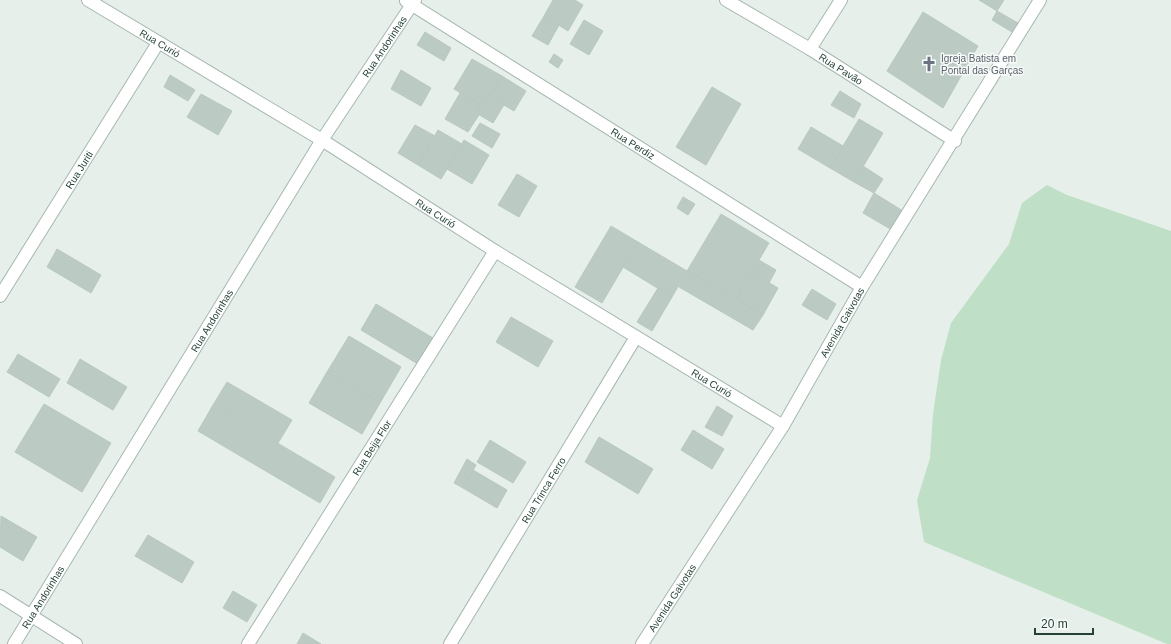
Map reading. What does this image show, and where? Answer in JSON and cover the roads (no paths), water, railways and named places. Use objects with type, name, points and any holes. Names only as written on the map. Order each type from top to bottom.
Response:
[{"type":"street","name":"Rua Curió","points":[[88,0],[322,140],[495,251],[784,426]]},
{"type":"street","name":"Rua Pavão","points":[[726,0],[810,49],[954,141]]},
{"type":"street","points":[[810,49],[841,0]]},
{"type":"street","name":"Avenida Gaivotas","points":[[642,644],[784,426],[862,287],[954,141],[1040,0]]},
{"type":"street","name":"Rua Andorinhas","points":[[14,644],[322,140],[411,1]]},
{"type":"street","name":"Rua Perdiz","points":[[411,1],[862,287]]},
{"type":"street","name":"Rua Juriti","points":[[0,296],[158,43]]},
{"type":"street","name":"Rua Beija Flor","points":[[248,644],[495,251]]},
{"type":"street","name":"Rua Trinca Ferro","points":[[450,644],[636,337]]},
{"type":"street","points":[[0,596],[76,644]]},
{"type":"place","name":"Igreja Batista em Pontal das Garças","points":[[929,64]]}]
